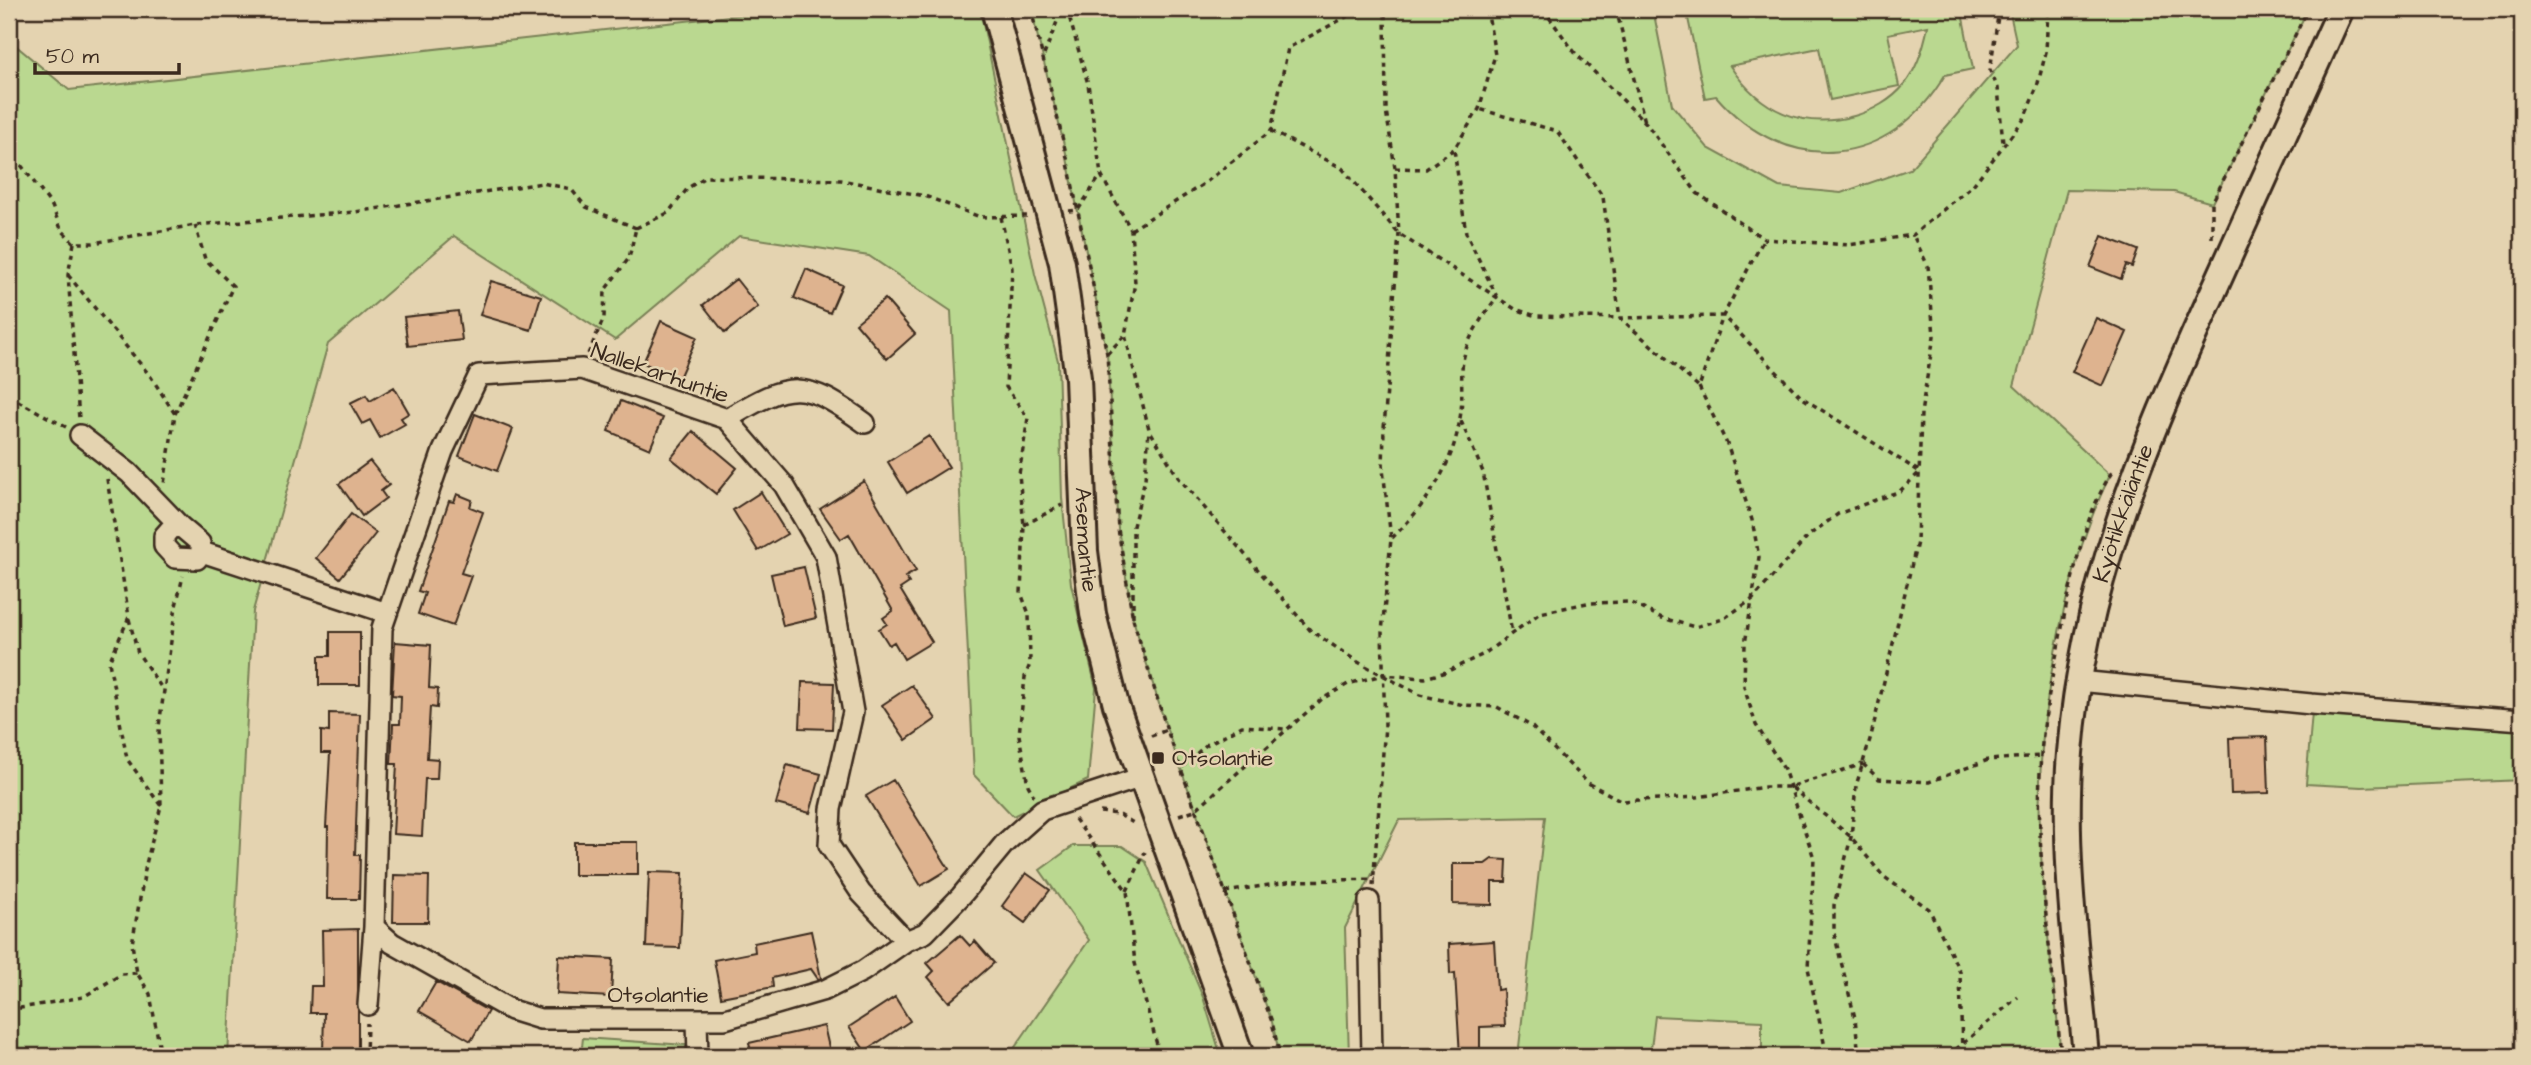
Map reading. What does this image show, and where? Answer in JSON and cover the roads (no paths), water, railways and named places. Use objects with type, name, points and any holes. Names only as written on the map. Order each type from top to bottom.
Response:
[{"type":"main road","name":"Asemantie","points":[[994,9],[1062,263],[1078,378],[1082,497],[1093,614],[1116,705],[1241,1056]]},
{"type":"main road","name":"Kyötikkäläntie","points":[[2086,1056],[2073,907],[2068,788],[2079,681],[2092,607],[2115,525],[2151,431],[2342,9]]},
{"type":"street","name":"Nallekarhuntie","points":[[368,1005],[374,927],[382,628],[443,451],[479,375],[582,369],[727,419],[784,485],[826,557],[853,712],[831,809],[829,845],[861,893],[906,941]]},
{"type":"street","points":[[727,419],[760,399],[794,387],[831,399],[864,423]]},
{"type":"street","points":[[80,435],[130,473],[160,509],[200,544],[195,556]]},
{"type":"street","points":[[181,527],[171,528],[164,536],[163,547],[175,558],[195,556],[387,613]]},
{"type":"street","points":[[2079,681],[2522,720]]},
{"type":"street","name":"Otsolantie","points":[[374,927],[392,943],[511,1010],[540,1019],[725,1019],[825,990],[863,971],[906,941],[925,933],[961,897],[1005,844],[1042,810],[1142,777]]},
{"type":"street","points":[[1370,901],[1372,1056]]},
{"type":"street","points":[[697,1021],[698,1056]]},
{"type":"place","name":"Otsolantie","points":[[1158,758]]}]
